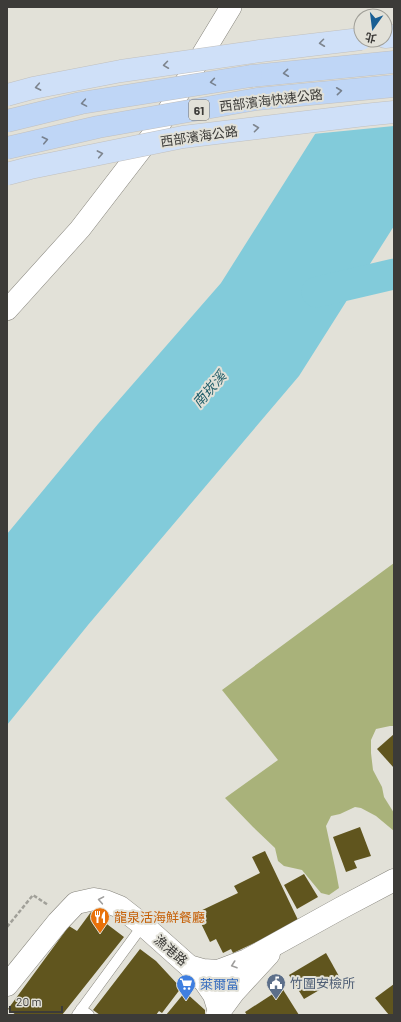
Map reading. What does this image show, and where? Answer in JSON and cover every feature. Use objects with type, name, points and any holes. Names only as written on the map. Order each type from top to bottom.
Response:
[{"type":"highway","name":"西部濱海快速公路","points":[[7,121],[80,104],[251,76],[394,62]]},
{"type":"highway","name":"西部濱海快速公路","points":[[7,148],[98,127],[257,99],[394,86]]},
{"type":"main road","points":[[7,94],[121,71],[260,51],[353,40]]},
{"type":"main road","name":"西部濱海公路","points":[[7,174],[183,137],[364,114],[394,112]]},
{"type":"street","points":[[7,310],[80,229],[156,129],[231,7]]},
{"type":"street","name":"漁港路","points":[[7,984],[63,916],[76,903],[94,899],[105,900],[120,907],[144,926],[188,966],[203,970],[218,970],[247,960],[394,880]]},
{"type":"street","name":"漁港路","points":[[218,1013],[234,992],[281,941]]},
{"type":"street","points":[[188,966],[205,982],[214,995],[218,1013]]},
{"type":"lane","points":[[82,1013],[144,926]]},
{"type":"path","points":[[7,927],[33,895],[63,916]]},
{"type":"green space","points":[[394,563],[394,726],[376,729],[371,740],[371,753],[373,770],[382,787],[384,797],[394,813],[394,831],[376,816],[361,808],[355,807],[340,814],[331,816],[326,826],[339,888],[329,895],[321,893],[302,870],[284,866],[278,861],[275,848],[225,798],[278,760],[222,690]]},
{"type":"water","name":"南崁溪","points":[[394,27],[394,226],[299,376],[88,625],[7,725],[7,534],[98,424],[221,283],[346,85],[377,48],[393,48]]},
{"type":"pier","points":[[394,25],[394,126],[313,134],[345,84],[374,48],[393,48]]},
{"type":"building","points":[[394,734],[394,768],[377,749]]},
{"type":"building","points":[[360,827],[371,856],[354,861],[357,868],[346,872],[333,837]]},
{"type":"building","points":[[265,851],[299,922],[233,953],[231,949],[223,953],[216,939],[210,942],[196,913],[238,893],[234,886],[260,873],[252,857]]},
{"type":"building","points":[[304,874],[318,897],[297,909],[284,885]]},
{"type":"building","points":[[91,912],[124,937],[62,1015],[16,1015],[8,1009],[69,926],[77,931]]},
{"type":"building","points":[[140,949],[156,961],[181,988],[162,1013],[159,1011],[156,1015],[100,1015],[93,1010]]},
{"type":"building","points":[[326,953],[340,978],[304,999],[289,975]]},
{"type":"building","points":[[394,984],[394,1015],[389,1015],[375,998]]},
{"type":"building","name":"竹圍安檢所","points":[[282,988],[299,1015],[247,1015],[245,1012]]},
{"type":"building","name":"萊爾富","points":[[185,992],[205,1010],[205,1015],[166,1015]]},
{"type":"waterway","points":[[317,292],[394,274]]},
{"type":"place","name":"龍泉活海鮮餐廳","points":[[100,934]]},
{"type":"place","name":"竹圍安檢所","points":[[276,1000]]},
{"type":"place","name":"萊爾富","points":[[186,1001]]}]
